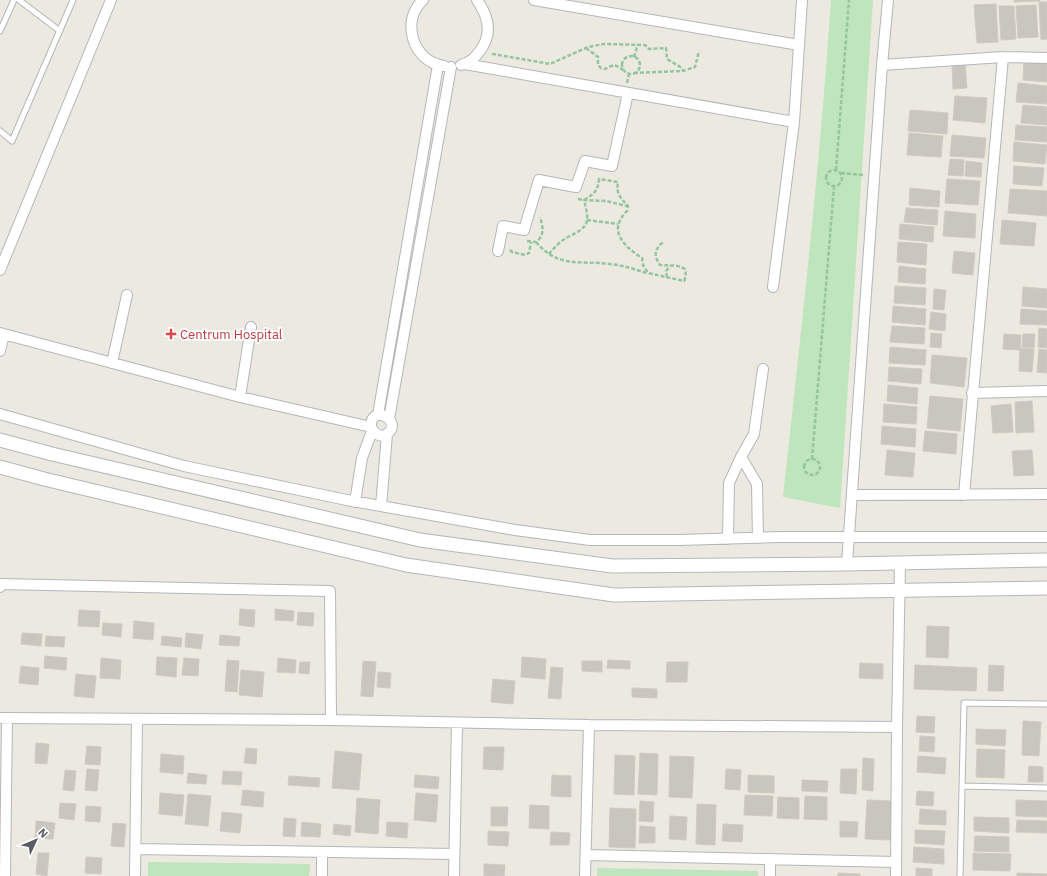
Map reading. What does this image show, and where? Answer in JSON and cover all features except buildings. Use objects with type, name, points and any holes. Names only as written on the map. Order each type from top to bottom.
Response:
[{"type":"street","points":[[0,270],[111,0]]},
{"type":"street","points":[[423,0],[414,12],[411,24],[412,37],[417,49],[426,59],[438,65],[451,67],[465,64],[476,57],[484,46],[488,34],[488,21],[484,10],[476,0]]},
{"type":"street","points":[[534,0],[799,45]]},
{"type":"street","points":[[773,287],[794,122],[802,0]]},
{"type":"street","points":[[847,564],[882,65],[888,0]]},
{"type":"street","points":[[882,65],[1003,57],[1047,58]]},
{"type":"street","points":[[964,495],[1003,57]]},
{"type":"street","points":[[465,64],[794,122]]},
{"type":"street","points":[[355,502],[362,458],[371,429],[371,421],[378,415],[438,65]]},
{"type":"street","points":[[381,506],[387,434],[391,428],[390,419],[451,67]]},
{"type":"street","points":[[498,251],[503,226],[524,230],[539,180],[576,187],[585,161],[612,166],[628,93]]},
{"type":"street","points":[[112,363],[127,295]]},
{"type":"street","points":[[240,397],[251,327]]},
{"type":"street","points":[[0,351],[2,334],[240,397],[371,429],[377,435],[381,436],[387,434]]},
{"type":"street","points":[[728,539],[729,483],[754,434],[763,369]]},
{"type":"street","points":[[972,392],[1047,391]]},
{"type":"street","points":[[0,414],[184,466],[355,502],[515,530],[590,540],[849,537],[1047,537]]},
{"type":"street","points":[[378,415],[383,415],[390,419]]},
{"type":"street","points":[[0,440],[52,454],[420,540],[612,566],[847,564],[1047,560]]},
{"type":"street","points":[[741,458],[757,484],[758,538]]},
{"type":"street","points":[[0,467],[51,481],[406,565],[614,595],[1047,588]]},
{"type":"street","points":[[852,495],[1047,494]]},
{"type":"street","points":[[896,876],[900,563]]},
{"type":"street","points":[[0,587],[0,584],[330,591],[331,720]]},
{"type":"street","points":[[5,876],[4,718],[331,720],[589,725],[897,727]]},
{"type":"street","points":[[135,876],[137,719]]},
{"type":"street","points":[[454,876],[457,723]]},
{"type":"street","points":[[585,876],[589,725]]},
{"type":"street","points":[[136,849],[454,854]]},
{"type":"street","points":[[322,852],[322,876]]},
{"type":"street","points":[[586,855],[896,862]]},
{"type":"street","points":[[770,859],[770,876]]},
{"type":"lane","points":[[0,31],[14,0]]},
{"type":"lane","points":[[19,0],[60,31]]},
{"type":"lane","points":[[0,131],[12,141],[73,0]]},
{"type":"lane","points":[[960,876],[964,703],[1047,704]]},
{"type":"lane","points":[[962,786],[1047,788]]},
{"type":"path","points":[[836,170],[850,0]]},
{"type":"path","points":[[494,51],[492,54],[550,64],[586,48],[604,44],[638,44],[645,45],[649,49],[666,48],[666,59],[682,68],[683,71]]},
{"type":"path","points":[[634,57],[638,44]]},
{"type":"path","points":[[586,48],[598,56],[598,65],[601,68],[605,69],[611,65],[615,65],[629,74],[683,71],[696,67],[698,51]]},
{"type":"path","points":[[624,71],[622,66],[624,60],[628,57],[634,57],[640,64],[634,73]]},
{"type":"path","points":[[836,170],[840,173],[874,176]]},
{"type":"path","points":[[834,186],[828,183],[827,178],[829,173],[836,170]]},
{"type":"path","points":[[834,186],[841,182],[842,178],[840,173]]},
{"type":"path","points":[[584,200],[598,188],[599,179],[618,182],[616,190],[619,197],[628,206]]},
{"type":"path","points":[[812,459],[834,186]]},
{"type":"path","points":[[573,198],[606,201],[628,206]]},
{"type":"path","points":[[549,254],[563,240],[584,228],[587,220],[584,200]]},
{"type":"path","points":[[628,206],[627,211],[620,217],[617,231],[621,240],[642,258],[643,265],[648,273]]},
{"type":"path","points":[[524,240],[536,242],[541,238],[543,233],[539,213]]},
{"type":"path","points":[[587,220],[618,224]]},
{"type":"path","points":[[509,249],[512,252],[525,255],[529,252],[531,242]]},
{"type":"path","points":[[536,242],[549,254],[568,262],[623,266],[648,273],[684,280],[686,276],[685,269],[679,265],[660,265],[655,254],[657,248],[663,242]]},
{"type":"path","points":[[667,277],[666,271],[670,266]]},
{"type":"path","points":[[812,459],[818,461],[820,466],[817,473],[812,475],[807,473],[804,468],[806,461],[812,459]]},
{"type":"green space","points":[[831,0],[873,0],[840,508],[783,497],[816,187]]},
{"type":"green space","points":[[148,862],[310,864],[309,876],[148,876]]},
{"type":"green space","points":[[597,868],[758,871],[758,876],[597,876]]},
{"type":"place","name":"Centrum Hospital","points":[[171,334]]}]
